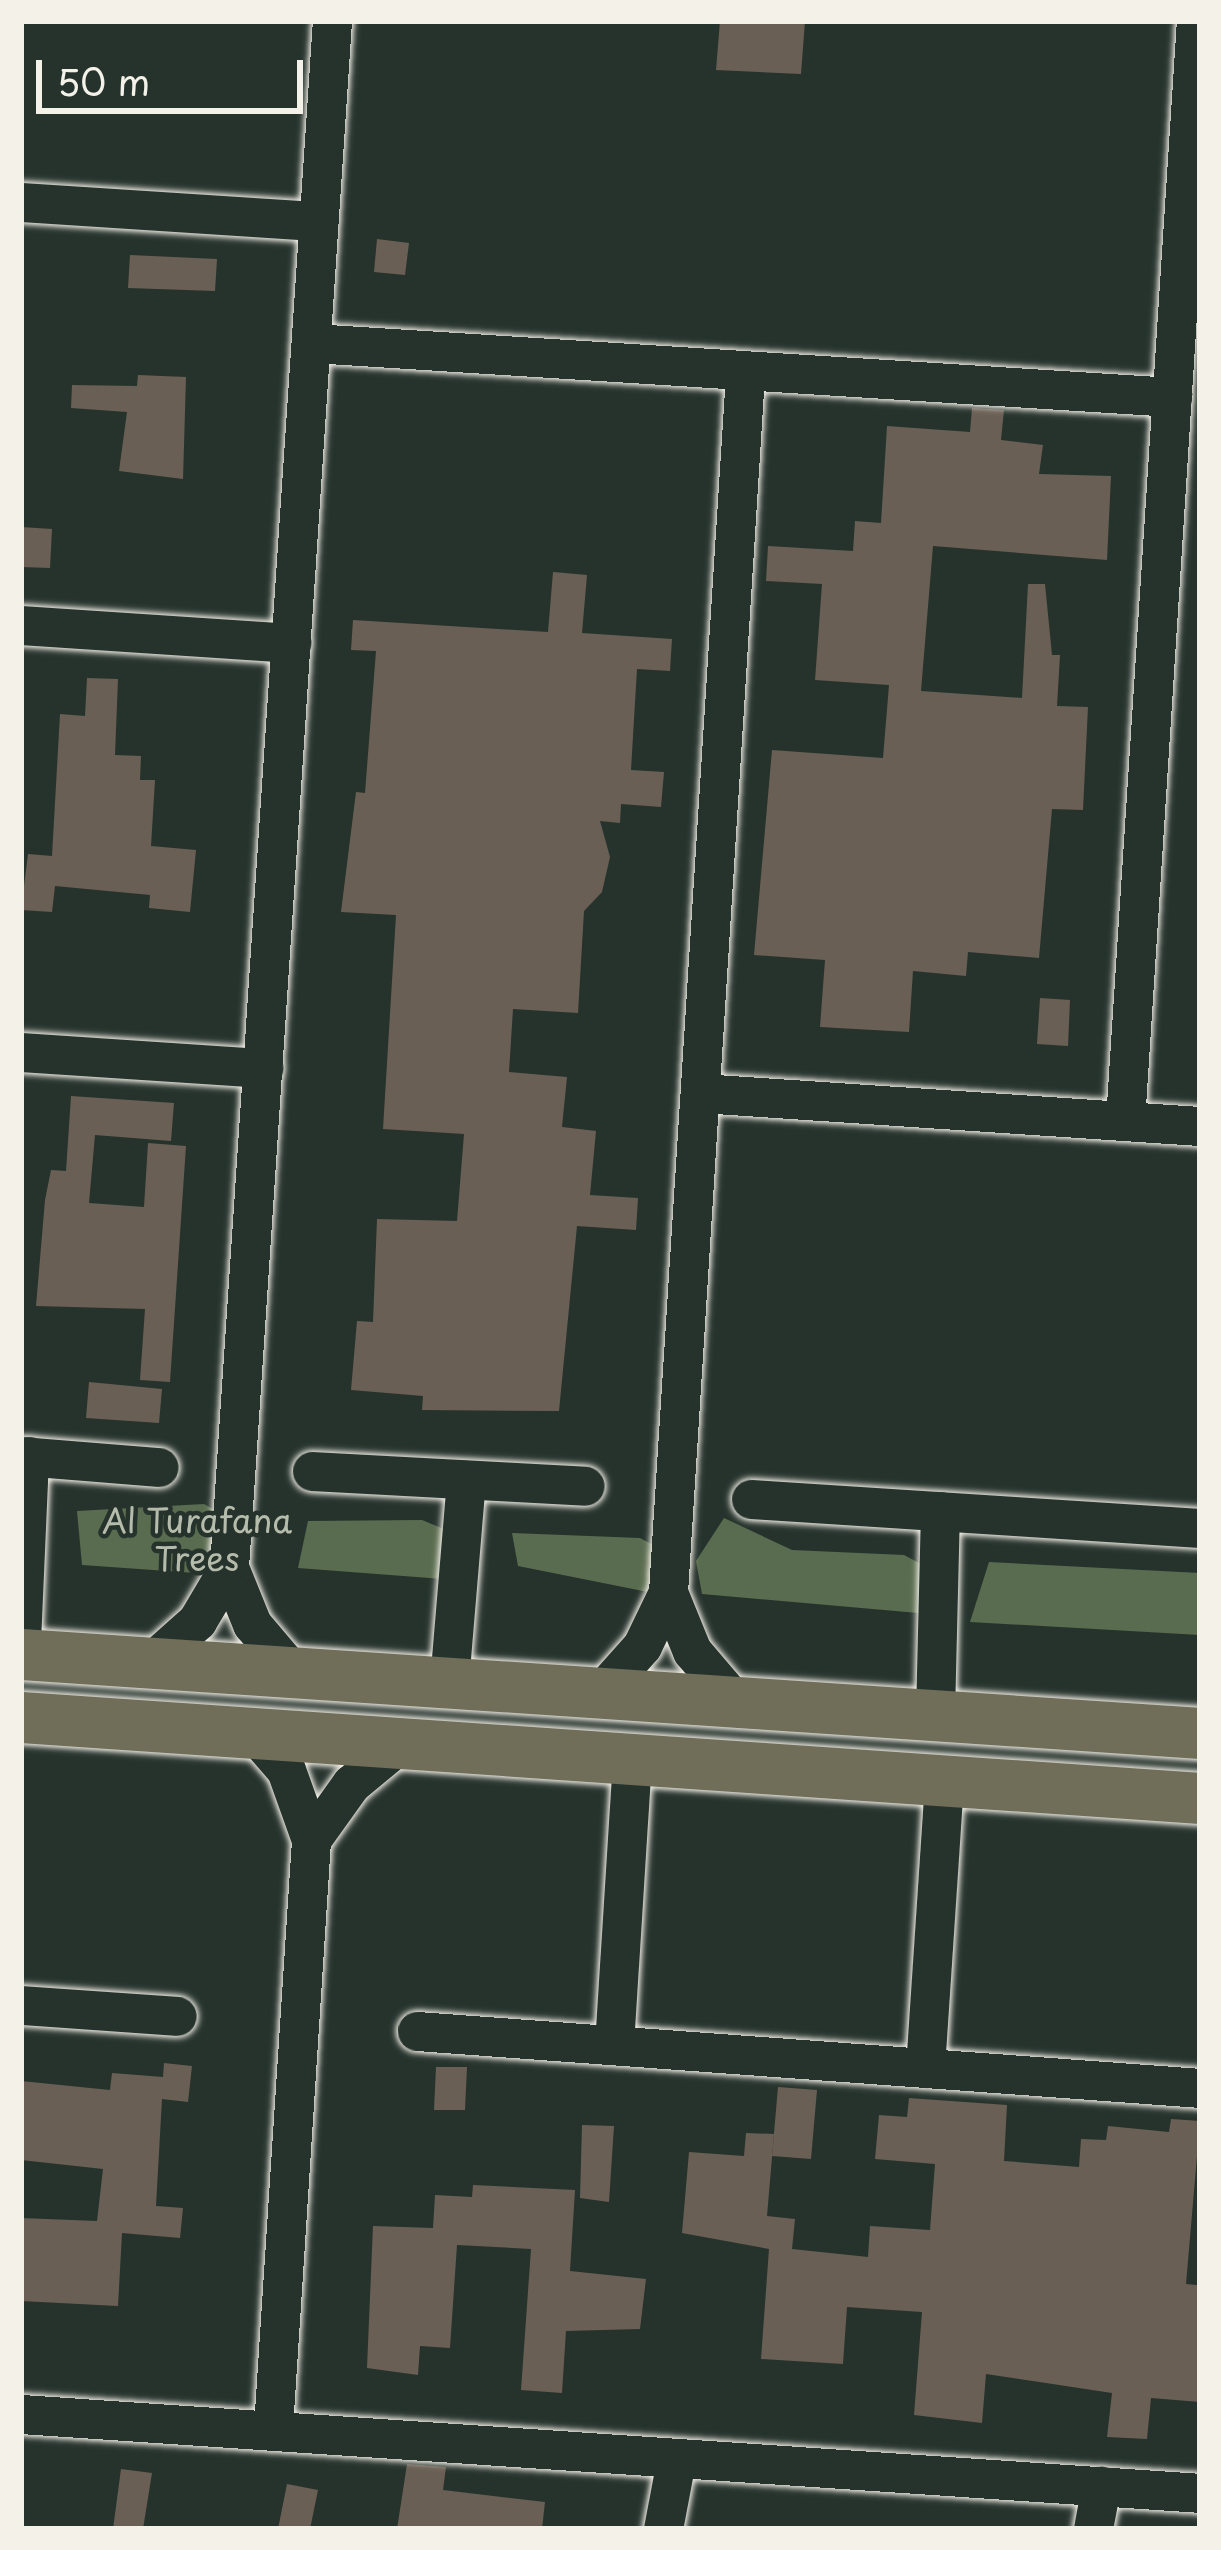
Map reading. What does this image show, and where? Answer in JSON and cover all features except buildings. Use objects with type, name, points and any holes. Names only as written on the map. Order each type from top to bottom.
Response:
[{"type":"main road","points":[[21,1654],[1200,1733]]},
{"type":"main road","points":[[21,1718],[944,1779],[1190,1785]]},
{"type":"street","points":[[291,1670],[252,1624],[229,1567],[332,21]]},
{"type":"street","points":[[1125,1121],[1196,21]]},
{"type":"street","points":[[21,202],[318,221]]},
{"type":"street","points":[[312,344],[1172,397]]},
{"type":"street","points":[[602,1692],[642,1646],[668,1592],[745,374]]},
{"type":"street","points":[[21,625],[291,643]]},
{"type":"street","points":[[21,1052],[262,1068]]},
{"type":"street","points":[[700,1093],[1200,1126]]},
{"type":"street","points":[[21,1642],[25,1456],[159,1467]]},
{"type":"street","points":[[312,1472],[585,1486]]},
{"type":"street","points":[[449,1682],[466,1480]]},
{"type":"street","points":[[751,1499],[1200,1528]]},
{"type":"street","points":[[935,1714],[940,1511]]},
{"type":"street","points":[[151,1662],[197,1621],[229,1567]]},
{"type":"street","points":[[668,1592],[692,1651],[733,1699]]},
{"type":"street","points":[[254,1732],[286,1770],[311,1840],[273,2428]]},
{"type":"street","points":[[311,1840],[351,1784],[403,1741]]},
{"type":"street","points":[[614,2045],[632,1756]]},
{"type":"street","points":[[925,2068],[944,1779]]},
{"type":"street","points":[[21,2006],[178,2016]]},
{"type":"street","points":[[418,2031],[1200,2088]]},
{"type":"street","points":[[21,2414],[1200,2493]]},
{"type":"street","points":[[663,2529],[676,2460]]},
{"type":"street","points":[[1093,2529],[1101,2486]]},
{"type":"green space","name":"Al Turafana Trees","points":[[204,1504],[239,1524],[253,1577],[82,1565],[77,1511]]},
{"type":"green space","points":[[724,1518],[792,1550],[904,1555],[936,1572],[952,1616],[702,1594],[696,1561]]},
{"type":"green space","name":"Al Turafana Trees","points":[[422,1520],[456,1534],[469,1581],[298,1568],[308,1521]]},
{"type":"green space","points":[[512,1533],[640,1538],[672,1555],[688,1600],[518,1566]]},
{"type":"green space","points":[[989,1562],[1200,1573],[1200,1635],[970,1622]]}]
